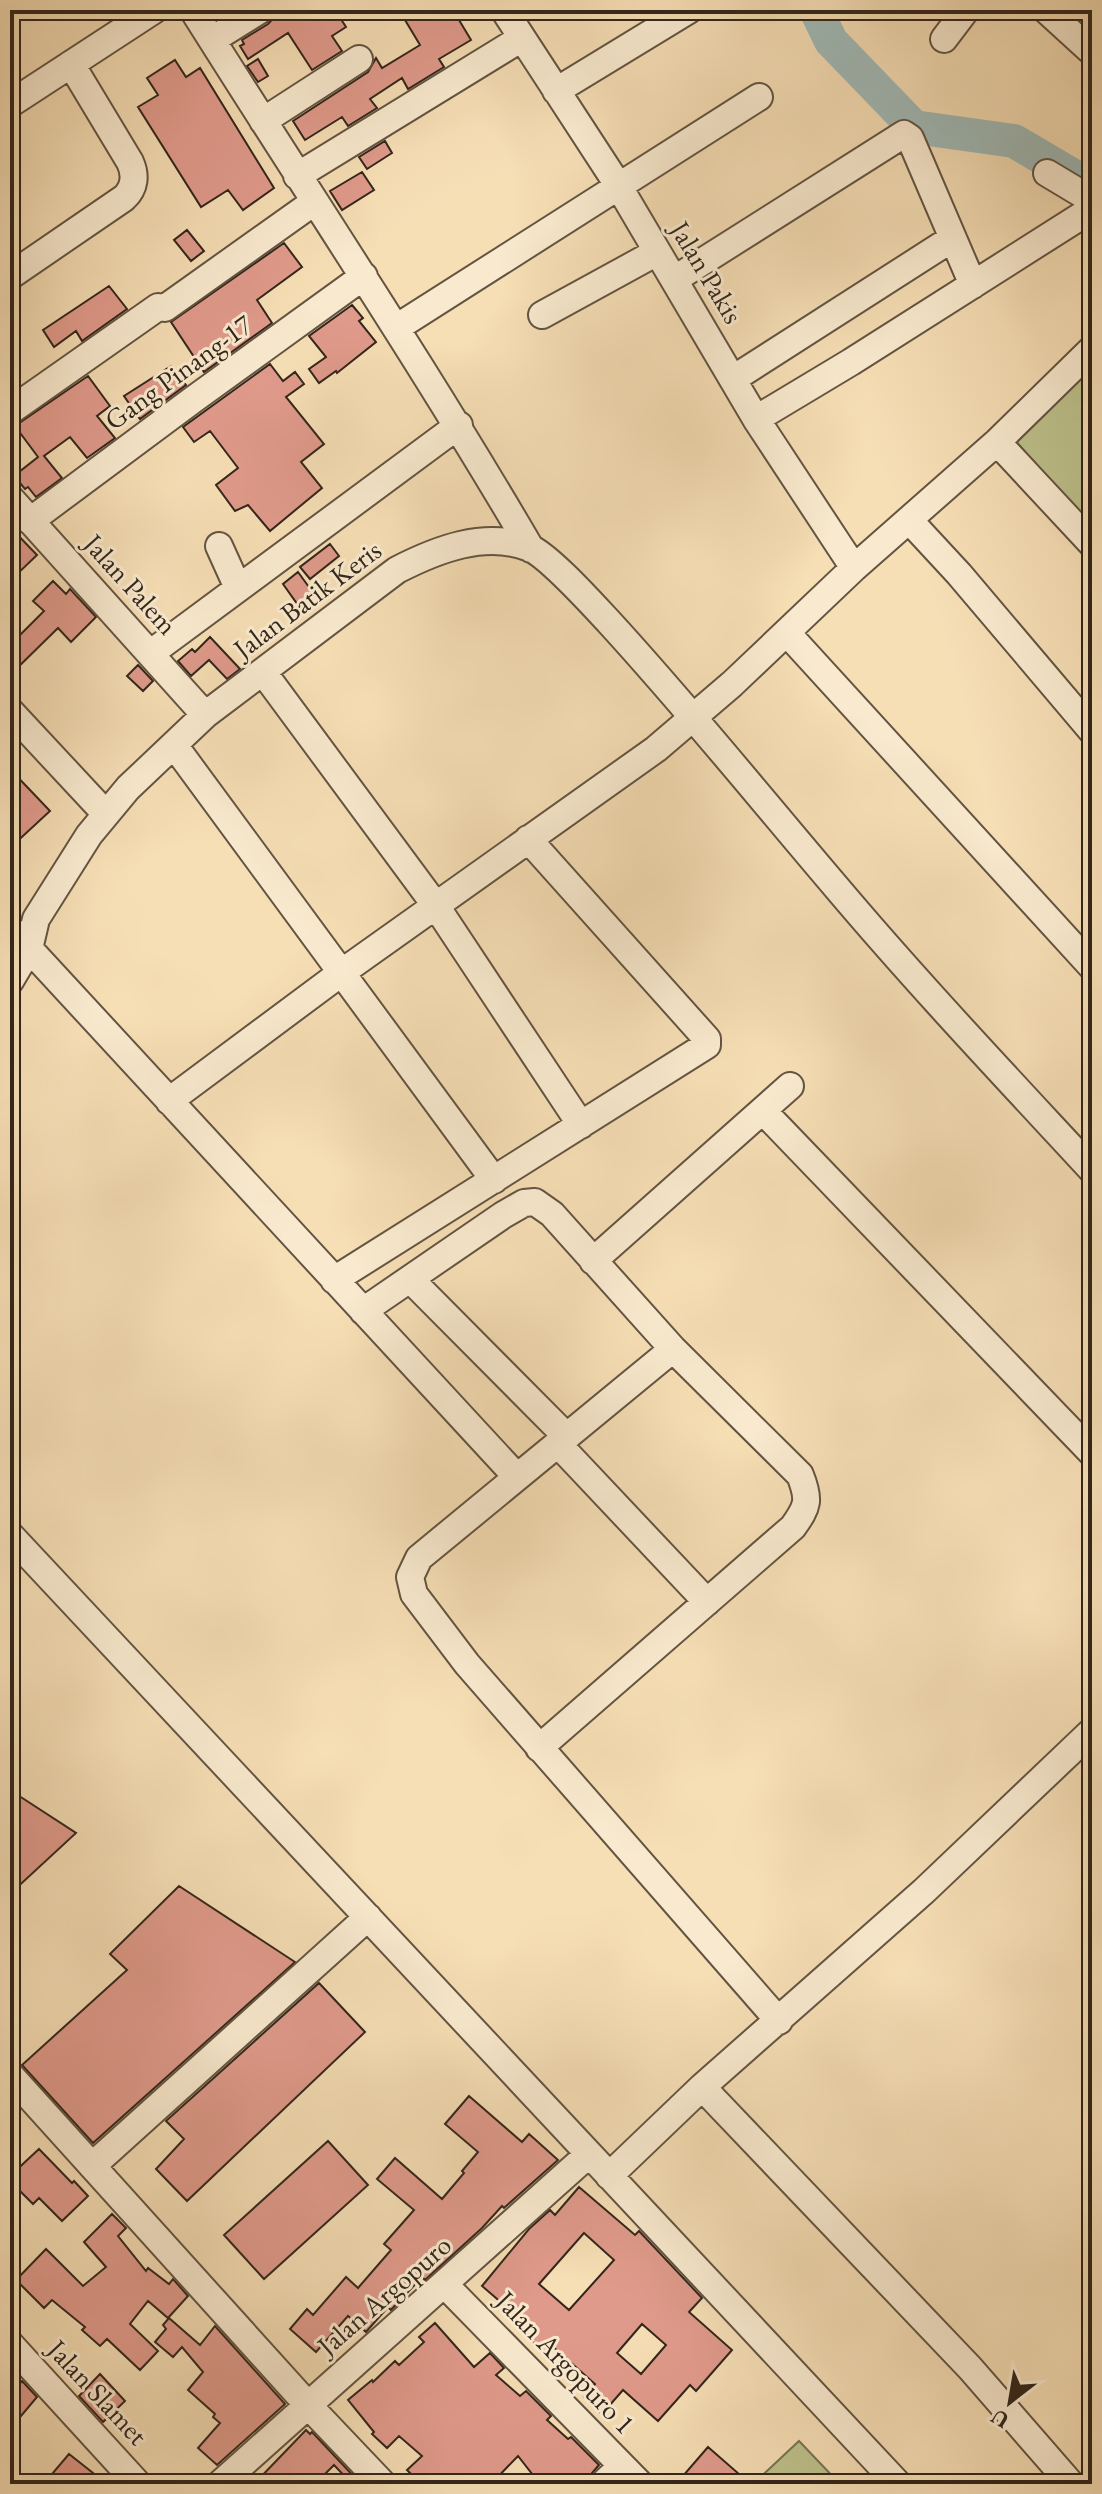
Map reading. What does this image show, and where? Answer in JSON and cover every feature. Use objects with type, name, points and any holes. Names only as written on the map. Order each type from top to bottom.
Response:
[{"type":"street","points":[[10,104],[154,10]]},
{"type":"street","points":[[193,10],[459,425],[531,549],[587,598],[839,890],[1092,1170]]},
{"type":"street","points":[[212,40],[260,10]]},
{"type":"street","name":"Jalan Pakis","points":[[504,10],[618,185],[756,419],[854,568]]},
{"type":"street","points":[[556,91],[689,10]]},
{"type":"street","points":[[944,39],[966,10]]},
{"type":"street","points":[[1046,10],[1092,52]]},
{"type":"street","points":[[297,176],[522,38]]},
{"type":"street","points":[[263,121],[359,59]]},
{"type":"street","points":[[10,276],[124,198],[134,181],[135,172],[130,162],[71,64]]},
{"type":"street","points":[[396,328],[759,97]]},
{"type":"street","points":[[675,279],[904,134],[910,138],[973,285]]},
{"type":"street","points":[[1047,173],[1092,200]]},
{"type":"street","points":[[10,411],[158,307],[165,308],[314,202]]},
{"type":"street","points":[[756,419],[1092,209]]},
{"type":"street","points":[[733,379],[953,238]]},
{"type":"street","points":[[542,315],[657,252]]},
{"type":"street","name":"Gang Pinang-17","points":[[30,521],[364,276]]},
{"type":"street","points":[[169,1101],[341,973],[656,749],[997,442],[1092,349]]},
{"type":"street","points":[[151,653],[459,425]]},
{"type":"street","points":[[997,442],[1092,544]]},
{"type":"street","name":"Jalan Palem","points":[[10,498],[205,715]]},
{"type":"street","points":[[909,520],[1092,731]]},
{"type":"street","name":"Jalan Batik Keris","points":[[10,981],[20,933],[105,813],[205,715],[379,581],[430,553],[459,544],[480,543],[510,544],[531,549]]},
{"type":"street","points":[[219,546],[238,588]]},
{"type":"street","points":[[787,633],[1092,967]]},
{"type":"street","points":[[263,672],[436,906],[581,1125]]},
{"type":"street","points":[[10,711],[105,813]]},
{"type":"street","points":[[174,745],[494,1180]]},
{"type":"street","points":[[334,1280],[705,1047],[708,1042],[528,839]]},
{"type":"street","points":[[20,933],[169,1101],[516,1476]]},
{"type":"street","points":[[593,1261],[790,1086]]},
{"type":"street","points":[[763,1111],[1092,1453]]},
{"type":"street","points":[[363,1311],[503,1215],[524,1203],[535,1202],[552,1214],[673,1349],[800,1475],[807,1492],[806,1509],[793,1527],[539,1748]]},
{"type":"street","points":[[411,1280],[562,1440],[707,1602]]},
{"type":"street","points":[[673,1349],[419,1558],[410,1577],[414,1594],[449,1641],[779,2021]]},
{"type":"street","points":[[10,1535],[898,2484]]},
{"type":"street","points":[[609,2176],[702,2087],[924,1891],[1092,1731]]},
{"type":"street","points":[[92,2166],[368,1917]]},
{"type":"street","points":[[10,2075],[383,2484]]},
{"type":"street","points":[[702,2087],[970,2368],[1071,2484]]},
{"type":"street","name":"Jalan Argopuro","points":[[220,2484],[589,2154]]},
{"type":"street","name":"Jalan Argopuro 1","points":[[445,2285],[631,2475]]},
{"type":"street","name":"Jalan Slamet","points":[[10,2344],[138,2484]]},
{"type":"street","points":[[603,2484],[631,2475]]},
{"type":"green space","points":[[1092,363],[1092,527],[1013,438]]},
{"type":"green space","points":[[799,2441],[840,2484],[753,2484]]},
{"type":"building","points":[[281,10],[335,10],[346,27],[332,36],[342,51],[312,70],[288,33],[248,59],[240,46],[244,44],[242,40],[268,24]]},
{"type":"building","points":[[399,10],[453,10],[471,40],[439,59],[444,67],[408,89],[402,78],[370,99],[377,108],[348,126],[342,117],[305,140],[293,121],[368,72],[376,58],[382,68],[420,45]]},
{"type":"building","points":[[258,59],[268,76],[258,82],[247,66]]},
{"type":"building","points":[[175,60],[186,77],[200,68],[274,188],[243,210],[228,190],[201,207],[138,107],[158,95],[147,78]]},
{"type":"building","points":[[385,141],[392,153],[367,169],[359,157]]},
{"type":"building","points":[[362,172],[374,190],[342,210],[330,191]]},
{"type":"building","points":[[187,230],[204,251],[191,261],[174,240]]},
{"type":"building","points":[[284,243],[302,267],[257,300],[272,323],[204,372],[171,322]]},
{"type":"building","points":[[109,286],[127,309],[82,341],[76,331],[54,347],[43,330]]},
{"type":"building","points":[[352,305],[363,318],[359,321],[376,342],[319,383],[309,369],[326,357],[309,336]]},
{"type":"building","points":[[270,364],[283,381],[295,372],[304,384],[286,397],[324,444],[301,462],[322,488],[270,531],[248,505],[235,511],[216,485],[238,468],[210,431],[194,442],[183,427]]},
{"type":"building","points":[[171,366],[186,385],[140,419],[124,396]]},
{"type":"building","points":[[88,376],[110,406],[97,416],[115,438],[87,458],[70,437],[44,456],[62,478],[36,497],[14,476],[38,457],[15,426]]},
{"type":"building","points":[[10,527],[37,555],[10,581]]},
{"type":"building","points":[[330,544],[339,556],[310,579],[300,567]]},
{"type":"building","points":[[298,572],[314,594],[298,605],[283,584]]},
{"type":"building","points":[[53,581],[66,594],[70,589],[96,617],[71,642],[58,628],[10,675],[10,645],[44,611],[33,601]]},
{"type":"building","points":[[210,637],[240,669],[227,679],[209,660],[191,676],[178,661],[192,649],[195,652]]},
{"type":"building","points":[[138,665],[153,681],[143,691],[127,676]]},
{"type":"building","points":[[10,769],[50,811],[10,848]]},
{"type":"building","points":[[10,1790],[76,1833],[10,1894]]},
{"type":"building","points":[[179,1886],[295,1962],[93,2143],[22,2065],[127,1970],[110,1954]]},
{"type":"building","points":[[319,1983],[365,2032],[187,2201],[156,2169],[184,2139],[166,2121]]},
{"type":"building","points":[[469,2096],[522,2142],[529,2134],[558,2160],[504,2208],[502,2206],[425,2280],[422,2277],[391,2310],[388,2307],[366,2332],[348,2316],[316,2352],[290,2329],[307,2309],[313,2315],[346,2277],[358,2288],[391,2250],[384,2244],[414,2210],[377,2179],[395,2158],[442,2199],[478,2152],[445,2124]]},
{"type":"building","points":[[328,2141],[368,2185],[264,2279],[224,2235]]},
{"type":"building","points":[[39,2149],[88,2196],[62,2221],[39,2198],[33,2204],[10,2181],[10,2176]]},
{"type":"building","points":[[579,2187],[635,2235],[639,2231],[702,2298],[689,2312],[732,2350],[696,2391],[690,2385],[658,2421],[623,2390],[602,2414],[584,2397],[595,2384],[552,2346],[546,2353],[519,2330],[525,2323],[482,2286],[529,2229],[550,2210],[555,2215]],"holes":[[[584,2233],[614,2260],[569,2310],[539,2284]],[[642,2324],[666,2345],[641,2374],[617,2353]]]},
{"type":"building","points":[[112,2214],[126,2228],[118,2236],[146,2271],[148,2268],[169,2284],[173,2279],[188,2296],[168,2318],[148,2301],[130,2324],[158,2351],[140,2370],[107,2339],[100,2346],[82,2330],[85,2327],[52,2300],[44,2308],[16,2280],[46,2249],[83,2286],[106,2267],[84,2242]]},
{"type":"building","points":[[169,2318],[200,2345],[215,2326],[285,2404],[217,2465],[198,2448],[220,2423],[213,2417],[215,2414],[188,2390],[203,2372],[182,2347],[173,2357],[155,2342],[166,2329],[163,2325]]},
{"type":"building","points":[[435,2323],[474,2367],[490,2353],[504,2368],[496,2375],[520,2396],[526,2391],[551,2416],[547,2420],[568,2439],[571,2437],[599,2465],[587,2484],[540,2484],[518,2456],[491,2484],[443,2484],[436,2477],[428,2484],[421,2484],[407,2470],[422,2456],[399,2436],[387,2448],[372,2434],[374,2432],[348,2400],[395,2361],[399,2365],[424,2342],[419,2337]]},
{"type":"building","points":[[100,2374],[125,2401],[103,2422],[79,2396]]},
{"type":"building","points":[[22,2381],[37,2397],[10,2429],[10,2395]]},
{"type":"building","points":[[306,2430],[310,2434],[312,2432],[361,2484],[352,2484],[334,2465],[315,2484],[305,2477],[298,2484],[254,2484]]},
{"type":"building","points":[[708,2447],[739,2474],[731,2484],[676,2484]]},
{"type":"building","points":[[69,2454],[107,2484],[66,2484],[52,2474]]},
{"type":"waterway","points":[[816,10],[831,41],[914,127],[1014,141],[1087,184]]}]
